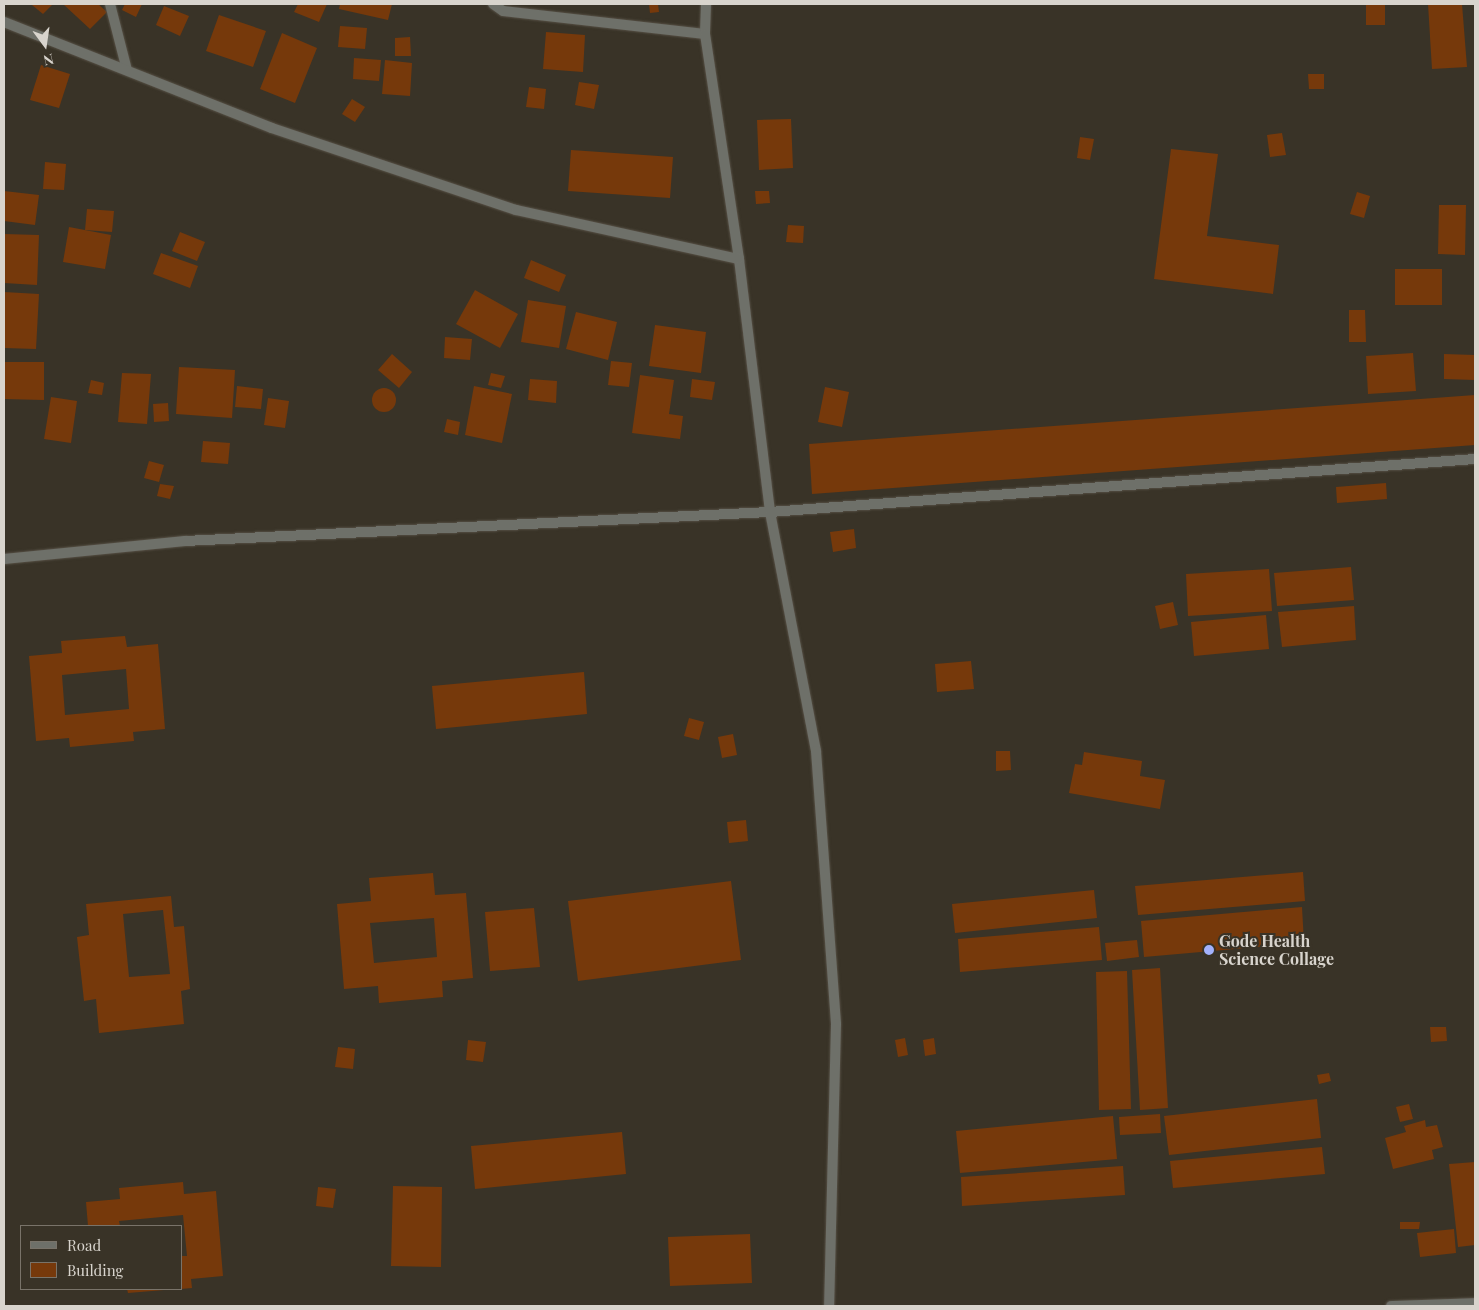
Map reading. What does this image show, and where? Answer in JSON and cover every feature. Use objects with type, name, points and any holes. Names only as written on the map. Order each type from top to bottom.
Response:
[{"type":"street","points":[[110,4],[126,70]]},
{"type":"street","points":[[493,4],[503,11],[705,34]]},
{"type":"street","points":[[706,4],[705,34],[739,259],[770,512],[818,779],[836,1024],[829,1306]]},
{"type":"street","points":[[4,22],[272,128],[516,210],[739,259]]},
{"type":"street","points":[[4,559],[185,541],[770,512],[1475,459]]},
{"type":"street","points":[[1391,1306],[1475,1303]]},
{"type":"building","points":[[33,4],[53,4],[43,14],[32,5]]},
{"type":"building","points":[[63,4],[98,4],[107,12],[90,29]]},
{"type":"building","points":[[125,4],[142,4],[136,17],[122,10]]},
{"type":"building","points":[[298,4],[327,4],[319,22],[294,12]]},
{"type":"building","points":[[340,4],[392,4],[388,20],[339,9]]},
{"type":"building","points":[[649,4],[658,4],[659,12],[650,13]]},
{"type":"building","points":[[1366,4],[1385,4],[1385,25],[1366,25]]},
{"type":"building","points":[[1428,4],[1462,4],[1467,67],[1432,69]]},
{"type":"building","points":[[164,6],[189,16],[180,36],[156,25]]},
{"type":"building","points":[[219,15],[266,31],[253,67],[206,51]]},
{"type":"building","points":[[340,26],[367,28],[365,49],[338,47]]},
{"type":"building","points":[[546,32],[585,35],[583,72],[543,69]]},
{"type":"building","points":[[282,33],[317,48],[295,103],[260,89]]},
{"type":"building","points":[[410,37],[411,56],[395,56],[395,38]]},
{"type":"building","points":[[354,58],[381,60],[379,81],[353,79]]},
{"type":"building","points":[[385,60],[412,63],[410,96],[382,94]]},
{"type":"building","points":[[41,65],[70,74],[59,108],[30,100]]},
{"type":"building","points":[[1308,74],[1324,74],[1324,89],[1309,89]]},
{"type":"building","points":[[579,82],[599,85],[594,109],[575,105]]},
{"type":"building","points":[[529,87],[546,89],[544,109],[526,107]]},
{"type":"building","points":[[352,99],[365,107],[355,122],[342,114]]},
{"type":"building","points":[[791,119],[793,168],[759,170],[757,120]]},
{"type":"building","points":[[1282,133],[1286,155],[1270,157],[1267,135]]},
{"type":"building","points":[[1080,137],[1094,139],[1090,160],[1077,158]]},
{"type":"building","points":[[1171,149],[1218,154],[1207,236],[1279,245],[1273,294],[1154,279]]},
{"type":"building","points":[[571,150],[673,157],[670,198],[568,191]]},
{"type":"building","points":[[45,162],[66,164],[64,190],[43,189]]},
{"type":"building","points":[[4,191],[39,195],[35,225],[4,221]]},
{"type":"building","points":[[755,191],[769,191],[770,203],[756,204]]},
{"type":"building","points":[[1357,192],[1370,196],[1364,218],[1350,214]]},
{"type":"building","points":[[1439,205],[1466,205],[1465,255],[1438,254]]},
{"type":"building","points":[[87,209],[114,211],[112,232],[85,230]]},
{"type":"building","points":[[788,225],[804,226],[803,243],[786,242]]},
{"type":"building","points":[[69,227],[111,235],[105,269],[63,262]]},
{"type":"building","points":[[180,232],[205,242],[197,261],[172,251]]},
{"type":"building","points":[[4,234],[39,235],[37,285],[4,283]]},
{"type":"building","points":[[161,253],[198,266],[190,288],[153,274]]},
{"type":"building","points":[[531,260],[566,275],[559,292],[524,278]]},
{"type":"building","points":[[1395,269],[1442,269],[1442,305],[1395,305]]},
{"type":"building","points":[[475,290],[518,314],[500,348],[456,324]]},
{"type":"building","points":[[4,292],[39,294],[36,349],[4,348]]},
{"type":"building","points":[[528,300],[566,306],[559,348],[521,342]]},
{"type":"building","points":[[1349,310],[1365,310],[1366,342],[1349,342]]},
{"type":"building","points":[[576,312],[617,322],[608,360],[566,349]]},
{"type":"building","points":[[655,325],[706,332],[701,373],[649,366]]},
{"type":"building","points":[[445,337],[472,339],[470,360],[444,358]]},
{"type":"building","points":[[1413,353],[1416,391],[1368,394],[1366,356]]},
{"type":"building","points":[[392,354],[412,372],[399,388],[378,370]]},
{"type":"building","points":[[1444,354],[1475,355],[1475,380],[1444,379]]},
{"type":"building","points":[[611,361],[632,363],[629,387],[608,385]]},
{"type":"building","points":[[4,362],[44,362],[44,400],[4,399]]},
{"type":"building","points":[[179,367],[235,370],[232,418],[176,414]]},
{"type":"building","points":[[122,373],[151,374],[147,424],[118,422]]},
{"type":"building","points":[[491,373],[505,376],[501,388],[488,385]]},
{"type":"building","points":[[640,375],[674,380],[669,414],[683,416],[680,439],[632,433]]},
{"type":"building","points":[[530,379],[557,381],[556,403],[528,400]]},
{"type":"building","points":[[692,379],[715,382],[712,400],[690,397]]},
{"type":"building","points":[[91,380],[104,383],[102,395],[88,393]]},
{"type":"building","points":[[237,386],[263,389],[261,409],[235,407]]},
{"type":"building","points":[[474,386],[512,394],[502,443],[465,435]]},
{"type":"building","points":[[825,387],[849,392],[842,427],[818,422]]},
{"type":"building","points":[[384,388],[392,392],[396,400],[392,408],[384,412],[376,408],[372,400],[376,392]]},
{"type":"building","points":[[1475,395],[1475,445],[812,494],[809,444]]},
{"type":"building","points":[[51,397],[77,401],[71,443],[44,439]]},
{"type":"building","points":[[268,398],[289,401],[285,428],[264,425]]},
{"type":"building","points":[[168,403],[169,421],[154,422],[153,404]]},
{"type":"building","points":[[447,419],[460,422],[458,435],[444,432]]},
{"type":"building","points":[[203,441],[230,443],[228,464],[201,462]]},
{"type":"building","points":[[149,461],[164,465],[159,482],[144,478]]},
{"type":"building","points":[[1386,483],[1387,499],[1337,503],[1336,487]]},
{"type":"building","points":[[160,484],[174,486],[170,499],[157,496]]},
{"type":"building","points":[[854,529],[856,548],[833,552],[830,532]]},
{"type":"building","points":[[1351,567],[1354,600],[1277,606],[1274,573]]},
{"type":"building","points":[[1269,569],[1272,611],[1188,616],[1186,574]]},
{"type":"building","points":[[1173,602],[1178,625],[1160,629],[1155,606]]},
{"type":"building","points":[[1354,606],[1356,640],[1282,647],[1278,612]]},
{"type":"building","points":[[1266,615],[1269,649],[1194,656],[1191,622]]},
{"type":"building","points":[[125,636],[127,647],[158,644],[165,729],[133,732],[134,741],[70,747],[69,738],[36,741],[29,656],[62,653],[61,641]],"holes":[[[126,669],[129,709],[65,715],[62,675]]]},
{"type":"building","points":[[971,661],[974,689],[937,692],[935,664]]},
{"type":"building","points":[[584,672],[587,714],[436,729],[432,686]]},
{"type":"building","points":[[689,718],[704,722],[699,740],[684,736]]},
{"type":"building","points":[[733,734],[737,755],[722,758],[718,737]]},
{"type":"building","points":[[996,751],[1010,751],[1011,770],[996,771]]},
{"type":"building","points":[[1084,752],[1142,761],[1140,776],[1165,780],[1160,809],[1069,793],[1075,764],[1082,765]]},
{"type":"building","points":[[746,820],[748,841],[729,843],[727,822]]},
{"type":"building","points":[[1303,872],[1305,901],[1138,915],[1135,886]]},
{"type":"building","points":[[433,873],[435,895],[466,893],[473,978],[442,981],[443,997],[379,1003],[378,986],[344,989],[337,904],[371,901],[369,878]],"holes":[[[434,918],[437,957],[374,963],[370,923]]]},
{"type":"building","points":[[731,881],[741,960],[578,981],[568,901]]},
{"type":"building","points":[[1094,890],[1097,918],[955,933],[952,904]]},
{"type":"building","points":[[171,896],[174,927],[184,926],[190,989],[181,991],[184,1024],[99,1033],[96,999],[84,1001],[77,937],[89,935],[86,904]],"holes":[[[163,910],[170,974],[129,977],[123,914]]]},
{"type":"building","points":[[1302,907],[1304,943],[1144,957],[1141,921]]},
{"type":"building","points":[[534,908],[540,967],[490,971],[485,912]]},
{"type":"building","points":[[1099,927],[1102,960],[960,972],[958,939]]},
{"type":"building","points":[[1137,940],[1139,957],[1107,961],[1105,943]]},
{"type":"building","points":[[1160,968],[1168,1108],[1140,1110],[1132,970]]},
{"type":"building","points":[[1127,971],[1131,1109],[1099,1110],[1096,972]]},
{"type":"building","points":[[1430,1027],[1446,1027],[1447,1041],[1431,1042]]},
{"type":"building","points":[[905,1038],[908,1055],[898,1057],[895,1040]]},
{"type":"building","points":[[934,1038],[936,1054],[925,1056],[923,1040]]},
{"type":"building","points":[[468,1040],[486,1042],[483,1062],[466,1060]]},
{"type":"building","points":[[338,1047],[355,1049],[353,1069],[335,1067]]},
{"type":"building","points":[[1329,1073],[1331,1081],[1319,1084],[1317,1075]]},
{"type":"building","points":[[1317,1099],[1321,1138],[1169,1155],[1164,1116]]},
{"type":"building","points":[[1409,1104],[1413,1119],[1400,1122],[1396,1107]]},
{"type":"building","points":[[1160,1114],[1161,1133],[1120,1135],[1119,1117]]},
{"type":"building","points":[[1113,1116],[1117,1159],[960,1173],[956,1131]]},
{"type":"building","points":[[1425,1120],[1426,1127],[1437,1125],[1443,1147],[1432,1150],[1434,1159],[1393,1169],[1385,1138],[1406,1132],[1404,1126]]},
{"type":"building","points":[[622,1132],[626,1174],[475,1189],[471,1146]]},
{"type":"building","points":[[1322,1147],[1325,1174],[1173,1188],[1170,1161]]},
{"type":"building","points":[[1475,1162],[1475,1245],[1458,1247],[1449,1164]]},
{"type":"building","points":[[1123,1166],[1125,1195],[962,1206],[961,1177]]},
{"type":"building","points":[[183,1182],[184,1194],[216,1191],[223,1276],[191,1279],[192,1288],[182,1289],[182,1256],[187,1256],[183,1215],[119,1221],[120,1225],[88,1225],[86,1202],[120,1199],[119,1188]]},
{"type":"building","points":[[393,1186],[442,1187],[441,1267],[391,1266]]},
{"type":"building","points":[[318,1187],[336,1189],[333,1208],[316,1206]]},
{"type":"building","points":[[1400,1222],[1420,1222],[1419,1229],[1400,1229]]},
{"type":"building","points":[[1454,1229],[1456,1253],[1420,1257],[1417,1233]]},
{"type":"building","points":[[750,1234],[752,1283],[670,1286],[668,1237]]},
{"type":"building","points":[[127,1290],[164,1290],[128,1293]]},
{"type":"place","name":"Gode Health Science Collage","points":[[1209,950]]}]
